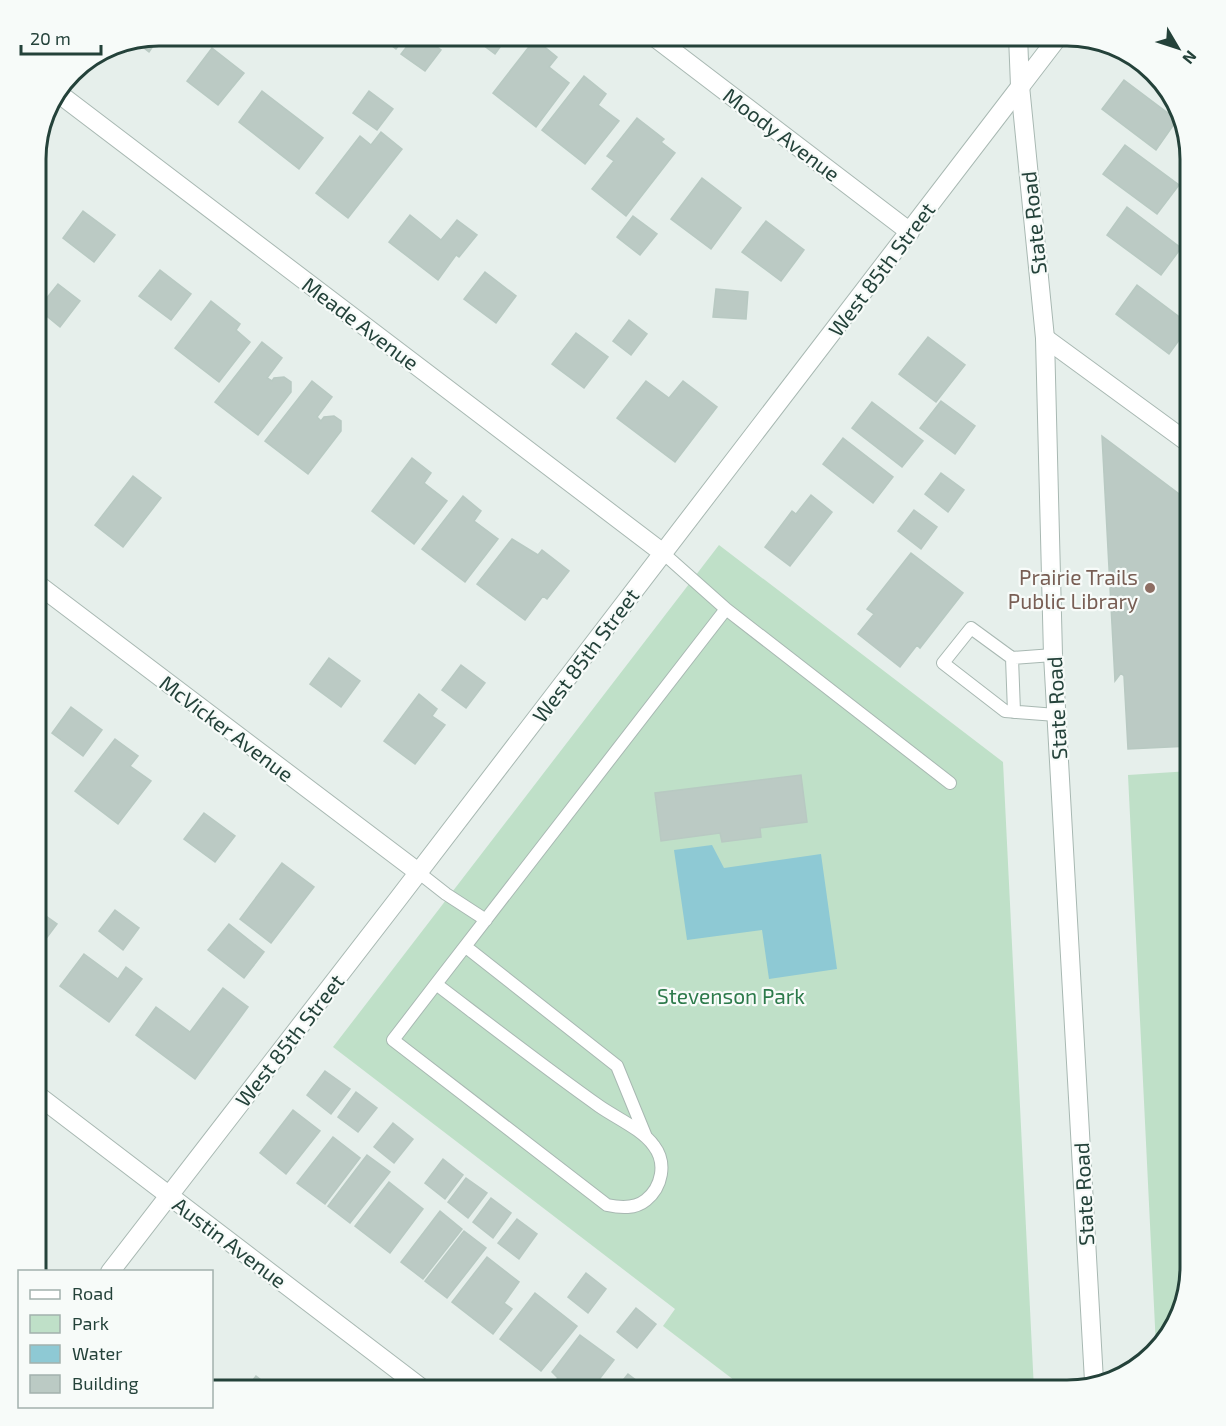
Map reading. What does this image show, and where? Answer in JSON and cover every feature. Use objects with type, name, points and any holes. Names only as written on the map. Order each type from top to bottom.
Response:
[{"type":"street","name":"Moody Avenue","points":[[667,47],[910,232]]},
{"type":"street","name":"State Road","points":[[1018,47],[1020,86],[1045,338],[1053,655],[1094,1375]]},
{"type":"street","name":"West 85th Street","points":[[112,1270],[1050,47]]},
{"type":"street","name":"Meade Avenue","points":[[65,98],[663,553]]},
{"type":"street","points":[[1045,338],[1180,437]]},
{"type":"street","name":"McVicker Avenue","points":[[47,591],[418,872]]},
{"type":"street","name":"Austin Avenue","points":[[46,1102],[411,1380]]},
{"type":"lane","points":[[663,553],[726,609],[950,783]]},
{"type":"lane","points":[[436,984],[599,1106],[647,1138],[655,1147],[662,1171],[653,1194],[644,1202],[632,1207],[620,1208],[607,1205],[393,1040],[436,984],[466,946],[726,609]]},
{"type":"lane","points":[[1053,655],[1012,658],[971,628],[943,663],[1005,711],[1056,715]]},
{"type":"lane","points":[[1012,658],[1014,712]]},
{"type":"lane","points":[[418,872],[446,894],[486,920]]},
{"type":"lane","points":[[466,946],[617,1066],[647,1138]]},
{"type":"green space","name":"Stevenson Park","points":[[719,545],[1003,762],[1034,1380],[734,1380],[663,1326],[675,1309],[333,1047]]},
{"type":"green space","points":[[1180,772],[1180,1266],[1176,1296],[1168,1316],[1155,1335],[1128,775]]},
{"type":"water","points":[[712,845],[724,868],[821,854],[837,969],[769,979],[762,930],[687,940],[674,850]]},
{"type":"building","points":[[153,46],[149,52],[143,47]]},
{"type":"building","points":[[407,46],[436,46],[441,50],[425,71],[401,54]]},
{"type":"building","points":[[485,46],[501,46],[495,54]]},
{"type":"building","points":[[529,46],[544,46],[557,57],[549,67],[569,83],[536,127],[493,93]]},
{"type":"building","points":[[212,48],[244,73],[218,105],[187,81]]},
{"type":"building","points":[[584,76],[606,94],[598,105],[619,121],[585,164],[542,130]]},
{"type":"building","points":[[1124,80],[1170,115],[1174,125],[1156,150],[1102,109]]},
{"type":"building","points":[[262,91],[323,138],[299,169],[239,122]]},
{"type":"building","points":[[369,91],[393,109],[377,130],[353,113]]},
{"type":"building","points":[[637,118],[664,139],[661,142],[675,153],[626,216],[592,189],[614,161],[607,156]]},
{"type":"building","points":[[381,132],[402,149],[348,218],[316,193],[360,136],[371,145]]},
{"type":"building","points":[[1125,145],[1179,185],[1157,214],[1103,174]]},
{"type":"building","points":[[702,178],[741,208],[711,249],[671,219]]},
{"type":"building","points":[[1127,207],[1180,249],[1161,275],[1107,235]]},
{"type":"building","points":[[83,211],[115,235],[94,262],[63,238]]},
{"type":"building","points":[[410,215],[441,240],[457,220],[477,235],[459,257],[456,255],[438,280],[389,242]]},
{"type":"building","points":[[633,216],[657,234],[640,255],[617,237]]},
{"type":"building","points":[[766,221],[804,250],[781,281],[742,252]]},
{"type":"building","points":[[160,270],[191,294],[171,320],[139,296]]},
{"type":"building","points":[[485,272],[516,296],[496,323],[464,299]]},
{"type":"building","points":[[58,284],[80,301],[60,327],[47,316],[47,298]]},
{"type":"building","points":[[1137,285],[1180,317],[1180,339],[1169,354],[1116,314]]},
{"type":"building","points":[[716,289],[748,292],[746,319],[713,317]]},
{"type":"building","points":[[211,301],[240,324],[236,330],[250,342],[219,382],[175,348]]},
{"type":"building","points":[[629,320],[647,334],[631,355],[613,341]]},
{"type":"building","points":[[576,333],[608,357],[584,388],[552,364]]},
{"type":"building","points":[[928,337],[965,365],[936,402],[899,374]]},
{"type":"building","points":[[262,342],[282,358],[267,378],[272,381],[274,378],[284,377],[291,382],[291,392],[258,435],[215,402]]},
{"type":"building","points":[[312,381],[332,397],[317,417],[321,421],[324,417],[334,416],[341,421],[341,431],[308,474],[265,441]]},
{"type":"building","points":[[646,381],[669,398],[683,381],[717,407],[675,462],[617,418]]},
{"type":"building","points":[[941,401],[975,426],[955,454],[920,428]]},
{"type":"building","points":[[872,402],[923,441],[902,467],[852,428]]},
{"type":"building","name":"Prairie Trails Public Library","points":[[1102,436],[1180,494],[1180,746],[1128,749],[1124,676],[1121,673],[1115,681]]},
{"type":"building","points":[[843,438],[893,477],[873,503],[823,464]]},
{"type":"building","points":[[412,458],[431,473],[424,483],[447,501],[414,544],[372,511]]},
{"type":"building","points":[[941,473],[964,490],[948,512],[925,494]]},
{"type":"building","points":[[133,476],[161,498],[123,547],[95,525]]},
{"type":"building","points":[[811,495],[832,512],[790,566],[765,547],[792,511],[796,514]]},
{"type":"building","points":[[463,496],[481,511],[474,521],[498,539],[465,582],[422,549]]},
{"type":"building","points":[[914,510],[937,527],[921,549],[898,531]]},
{"type":"building","points":[[512,539],[538,555],[542,550],[569,571],[547,599],[543,596],[525,620],[477,584]]},
{"type":"building","points":[[911,553],[963,593],[920,648],[917,645],[900,667],[858,634],[874,614],[867,609]]},
{"type":"building","points":[[329,658],[360,681],[341,707],[310,684]]},
{"type":"building","points":[[461,665],[485,683],[466,708],[442,690]]},
{"type":"building","points":[[419,694],[437,709],[432,716],[445,725],[415,764],[384,741]]},
{"type":"building","points":[[71,707],[102,730],[83,756],[52,733]]},
{"type":"building","points":[[115,739],[138,756],[130,766],[151,781],[118,824],[75,791]]},
{"type":"building","points":[[801,775],[807,822],[760,828],[761,837],[722,842],[720,833],[661,841],[655,793]]},
{"type":"building","points":[[204,813],[235,836],[215,862],[184,839]]},
{"type":"building","points":[[282,863],[314,887],[271,943],[240,919]]},
{"type":"building","points":[[115,910],[139,928],[123,950],[99,931]]},
{"type":"building","points":[[46,916],[57,924],[46,938]]},
{"type":"building","points":[[229,924],[264,952],[244,978],[208,950]]},
{"type":"building","points":[[84,954],[118,979],[126,967],[142,979],[109,1022],[60,986]]},
{"type":"building","points":[[223,988],[248,1007],[195,1079],[136,1035],[156,1007],[190,1032]]},
{"type":"building","points":[[325,1071],[350,1089],[331,1114],[307,1095]]},
{"type":"building","points":[[356,1092],[377,1108],[358,1132],[338,1117]]},
{"type":"building","points":[[293,1110],[320,1131],[286,1174],[260,1153]]},
{"type":"building","points":[[393,1123],[413,1139],[394,1163],[374,1147]]},
{"type":"building","points":[[333,1137],[360,1158],[325,1204],[297,1183]]},
{"type":"building","points":[[367,1155],[390,1172],[350,1223],[328,1206]]},
{"type":"building","points":[[443,1159],[463,1175],[445,1199],[425,1183]]},
{"type":"building","points":[[466,1178],[487,1193],[468,1218],[448,1202]]},
{"type":"building","points":[[389,1182],[423,1209],[390,1253],[355,1226]]},
{"type":"building","points":[[491,1198],[511,1213],[493,1238],[473,1222]]},
{"type":"building","points":[[440,1211],[462,1229],[423,1279],[401,1262]]},
{"type":"building","points":[[517,1219],[537,1234],[519,1259],[498,1243]]},
{"type":"building","points":[[464,1231],[486,1248],[447,1298],[425,1281]]},
{"type":"building","points":[[487,1257],[519,1282],[504,1303],[512,1309],[493,1334],[452,1302]]},
{"type":"building","points":[[586,1273],[606,1289],[588,1313],[568,1297]]},
{"type":"building","points":[[535,1293],[577,1326],[541,1371],[500,1339]]},
{"type":"building","points":[[636,1308],[656,1324],[637,1348],[617,1332]]},
{"type":"building","points":[[580,1335],[614,1360],[599,1380],[556,1380],[558,1378],[552,1372]]},
{"type":"building","points":[[628,1374],[636,1380],[623,1380]]},
{"type":"place","name":"Prairie Trails Public Library","points":[[1150,588]]}]
